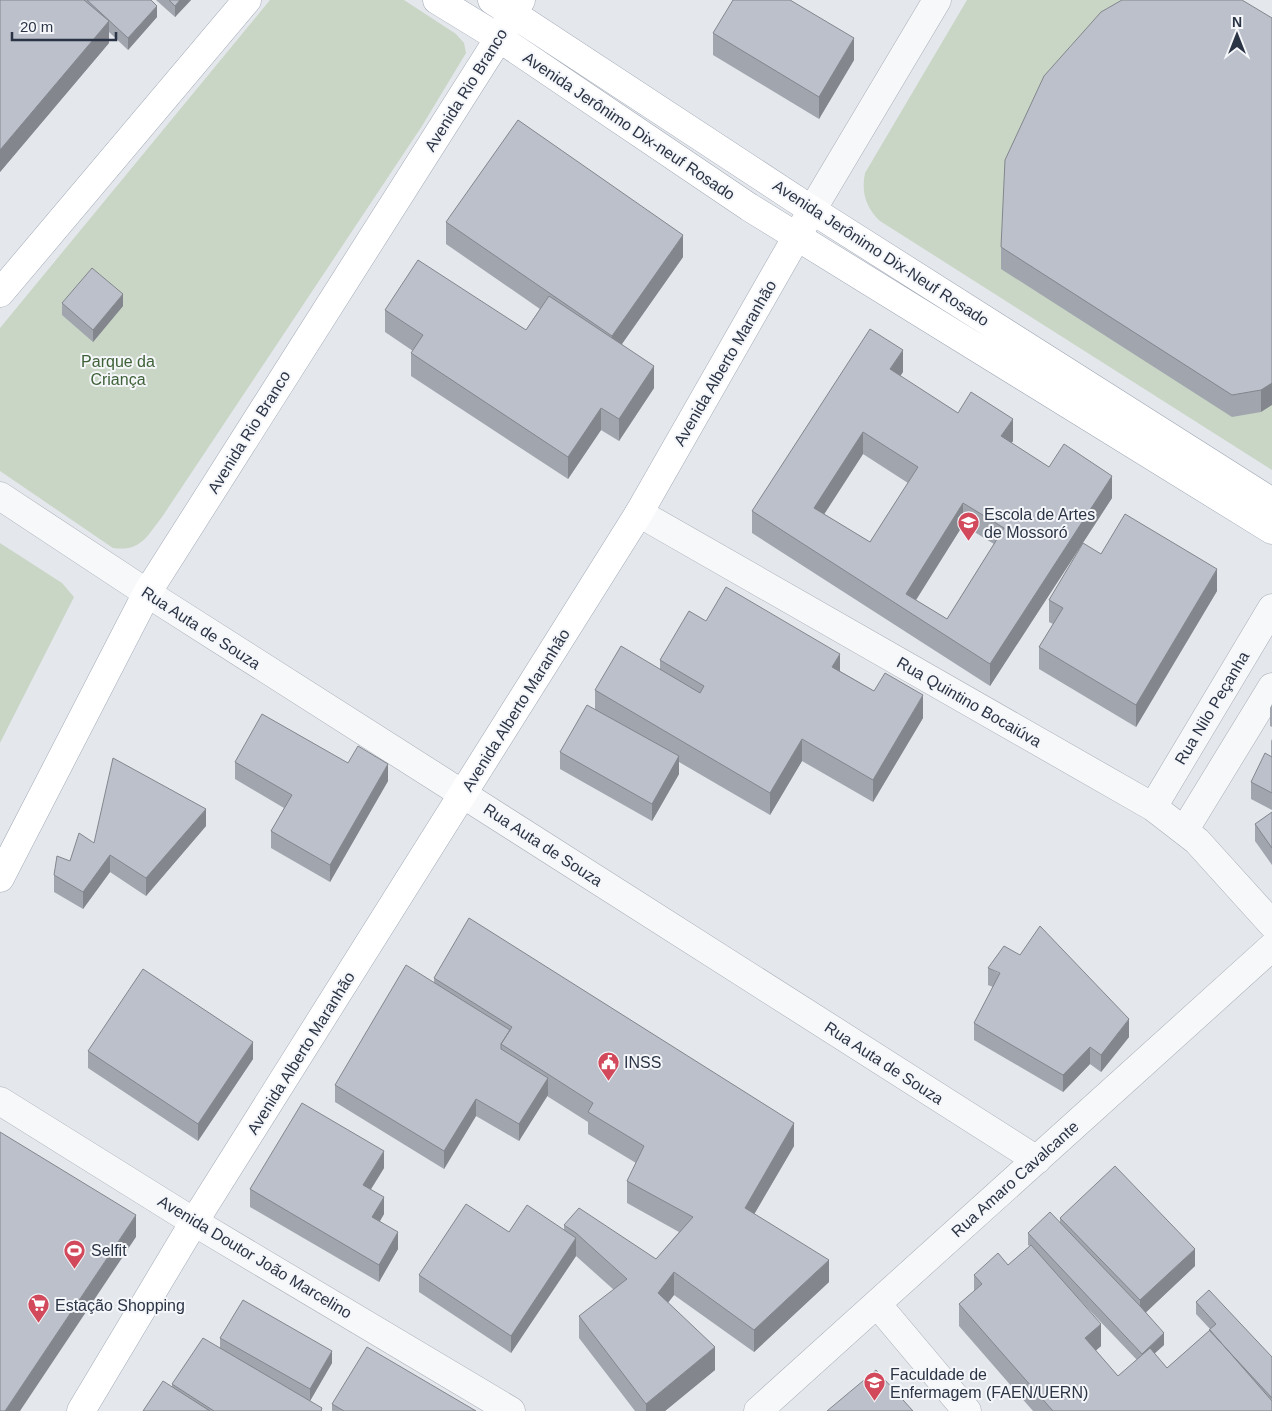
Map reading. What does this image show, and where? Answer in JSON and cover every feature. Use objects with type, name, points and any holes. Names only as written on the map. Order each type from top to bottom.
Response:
[{"type":"main road","points":[[0,293],[246,0]]},
{"type":"main road","name":"Avenida Jerônimo Dix-neuf Rosado","points":[[437,0],[499,38],[748,207],[797,236]]},
{"type":"main road","name":"Avenida Rio Branco","points":[[0,878],[147,593],[499,38],[509,4]]},
{"type":"main road","name":"Avenida Jerônimo Dix-Neuf Rosado","points":[[509,4],[812,210],[1272,502]]},
{"type":"main road","name":"Avenida Alberto Maranhão","points":[[82,1411],[194,1222],[639,513],[812,210]]},
{"type":"main road","name":"Avenida Jerônimo Dix-Neuf Rosado","points":[[797,236],[1272,530]]},
{"type":"street","name":"Avenida Alberto Maranhão","points":[[812,210],[937,0]]},
{"type":"street","name":"Rua Auta de Souza","points":[[0,496],[147,593],[1037,1160]]},
{"type":"street","name":"Rua Quintino Bocaiúva","points":[[639,513],[1153,808],[1197,841],[1272,924]]},
{"type":"street","name":"Rua Nilo Peçanha","points":[[1153,808],[1272,608]]},
{"type":"street","points":[[1184,830],[1272,687]]},
{"type":"street","name":"Rua Amaro Cavalcante","points":[[758,1411],[1272,947]]},
{"type":"street","name":"Avenida Doutor João Marcelino","points":[[0,1101],[194,1222],[511,1411]]},
{"type":"street","points":[[877,1304],[967,1411]]},
{"type":"green space","name":"Parque da Criança","points":[[270,0],[404,0],[456,34],[464,43],[466,53],[422,126],[162,517],[137,545],[123,549],[113,548],[0,471],[0,328]]},
{"type":"green space","points":[[967,0],[1238,0],[1272,21],[1272,470],[880,221],[871,211],[864,193],[865,173]]},
{"type":"green space","points":[[0,543],[62,583],[74,597],[0,743]]},
{"type":"building","points":[[0,0],[84,0],[109,21],[0,150]]},
{"type":"building","points":[[87,0],[151,0],[157,6],[128,38]]},
{"type":"building","points":[[169,0],[180,0],[175,6]]},
{"type":"building","points":[[733,0],[790,0],[854,38],[819,97],[713,33]]},
{"type":"building","points":[[1122,0],[1242,0],[1272,18],[1272,383],[1261,390],[1232,395],[1001,247],[1005,160],[1044,76],[1101,12]]},
{"type":"building","points":[[518,120],[683,235],[612,336],[446,222]]},
{"type":"building","points":[[418,260],[526,330],[549,296],[654,366],[619,419],[601,408],[568,457],[411,353],[423,335],[385,310]]},
{"type":"building","points":[[92,268],[123,294],[93,330],[62,303]]},
{"type":"building","points":[[870,329],[903,350],[890,369],[958,413],[971,392],[1013,419],[1001,436],[1049,467],[1064,444],[1112,476],[990,664],[752,511]],"holes":[[[863,432],[918,467],[870,542],[814,508]],[[963,503],[1004,528],[947,619],[906,594]]]},
{"type":"building","points":[[1125,514],[1217,569],[1136,705],[1039,647],[1063,608],[1049,600],[1083,543],[1101,554]]},
{"type":"building","points":[[726,587],[840,654],[832,667],[874,691],[885,673],[923,695],[873,780],[802,739],[770,793],[595,690],[621,646],[700,693],[704,686],[660,660],[689,611],[706,621]]},
{"type":"building","points":[[587,705],[679,756],[652,804],[560,752]]},
{"type":"building","points":[[262,714],[348,763],[358,746],[388,764],[330,865],[271,831],[292,795],[235,762]]},
{"type":"building","points":[[1265,753],[1272,757],[1272,793],[1251,782]]},
{"type":"building","points":[[113,758],[206,809],[146,878],[110,855],[83,892],[54,875],[57,856],[70,861],[79,833],[94,843]]},
{"type":"building","points":[[1272,812],[1272,848],[1255,824]]},
{"type":"building","points":[[469,918],[794,1123],[745,1208],[829,1260],[754,1330],[674,1272],[658,1293],[715,1347],[646,1404],[579,1316],[627,1279],[576,1233],[564,1225],[579,1208],[656,1259],[693,1217],[627,1181],[644,1146],[588,1112],[593,1103],[501,1044],[512,1027],[434,978]]},
{"type":"building","points":[[1040,926],[1129,1019],[1101,1055],[1090,1047],[1063,1075],[974,1023],[1000,973],[988,968],[1004,946],[1020,955]]},
{"type":"building","points":[[406,965],[510,1030],[501,1044],[501,1049],[548,1078],[519,1124],[476,1099],[444,1151],[335,1085]]},
{"type":"building","points":[[143,969],[253,1042],[198,1124],[88,1051]]},
{"type":"building","points":[[302,1103],[384,1151],[363,1185],[384,1197],[372,1217],[398,1232],[379,1265],[250,1189]]},
{"type":"building","name":"Estação Shopping","points":[[0,1132],[136,1215],[5,1411],[0,1411]]},
{"type":"building","points":[[1115,1166],[1195,1249],[1140,1300],[1060,1218]]},
{"type":"building","points":[[466,1204],[509,1232],[527,1205],[576,1238],[511,1336],[419,1275]]},
{"type":"building","points":[[1050,1212],[1164,1333],[1142,1354],[1028,1233]]},
{"type":"building","points":[[1031,1245],[1101,1324],[1085,1338],[1118,1376],[1150,1348],[1167,1368],[1210,1330],[1272,1401],[1272,1411],[1053,1411],[959,1304],[982,1284],[974,1275],[998,1253],[1008,1265]]},
{"type":"building","points":[[1209,1290],[1272,1357],[1272,1398],[1209,1330],[1216,1324],[1196,1302]]},
{"type":"building","points":[[243,1300],[332,1351],[310,1389],[220,1338]]},
{"type":"building","points":[[203,1338],[322,1408],[321,1411],[214,1411],[172,1384]]},
{"type":"building","points":[[367,1347],[476,1411],[344,1411],[332,1404]]},
{"type":"building","points":[[876,1370],[913,1411],[827,1411]]},
{"type":"building","points":[[163,1381],[210,1411],[143,1411]]},
{"type":"place","name":"Escola de Artes de Mossoró","points":[[968,542]]},
{"type":"place","name":"INSS","points":[[608,1081]]},
{"type":"place","name":"Selfit","points":[[75,1269]]},
{"type":"place","name":"Estação Shopping","points":[[39,1324]]},
{"type":"place","name":"Faculdade de Enfermagem (FAEN/UERN)","points":[[874,1402]]}]
